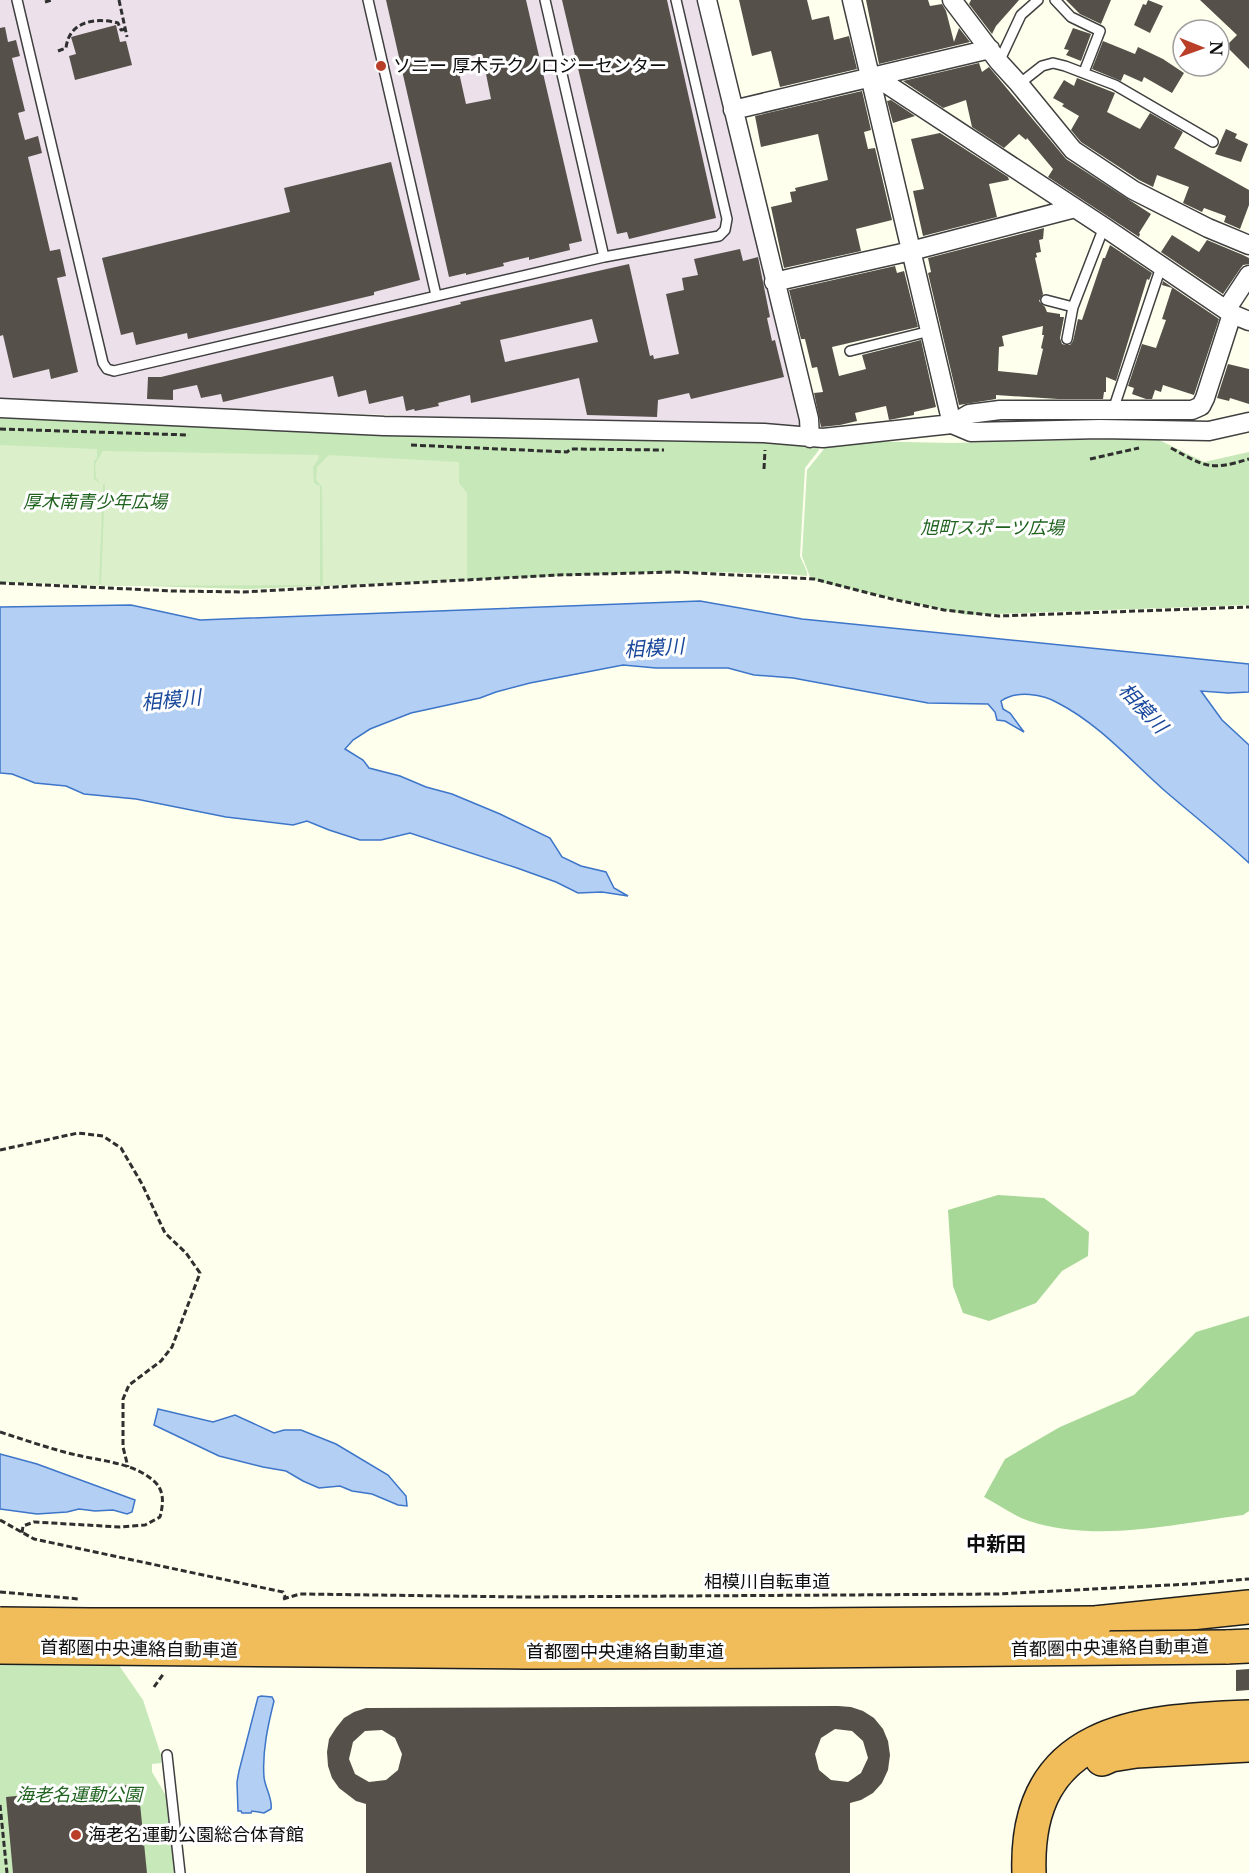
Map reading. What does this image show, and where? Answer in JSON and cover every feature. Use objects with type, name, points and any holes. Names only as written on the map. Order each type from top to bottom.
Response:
[{"type":"highway","points":[[1095,1623],[1249,1608]]},
{"type":"highway","name":"首都圏中央連絡自動車道","points":[[0,1624],[91,1626],[806,1625],[1095,1623],[1249,1619]]},
{"type":"highway","name":"首都圏中央連絡自動車道","points":[[0,1647],[585,1652],[1241,1647]]},
{"type":"highway","points":[[1029,1873],[1031,1828],[1038,1801],[1052,1776],[1077,1752],[1103,1739],[1134,1729],[1192,1719],[1249,1717]]},
{"type":"highway","points":[[1044,1873],[1048,1825],[1059,1796],[1072,1778],[1089,1764],[1111,1755],[1136,1751],[1249,1745]]},
{"type":"street","points":[[707,0],[809,419],[810,438]]},
{"type":"street","points":[[852,0],[873,78],[952,424]]},
{"type":"street","points":[[952,0],[1072,150],[1133,190],[1208,228],[1249,245]]},
{"type":"street","points":[[733,110],[873,78],[995,56]]},
{"type":"street","points":[[873,78],[1236,315]]},
{"type":"street","points":[[774,282],[911,252],[1075,208]]},
{"type":"street","points":[[0,408],[384,426],[765,433],[810,438],[952,424],[969,414],[1000,410],[1192,410],[1201,406],[1249,275]]},
{"type":"street","points":[[952,424],[971,432],[1100,429],[1161,436],[1209,431],[1249,422]]},
{"type":"lane","points":[[17,0],[103,363],[107,369],[114,371],[604,257],[719,236],[725,230],[727,219],[676,0]]},
{"type":"lane","points":[[368,0],[436,295]]},
{"type":"lane","points":[[545,0],[604,257]]},
{"type":"lane","points":[[995,56],[1021,15],[1038,0]]},
{"type":"lane","points":[[1055,0],[1071,17],[1100,30],[1084,72]]},
{"type":"lane","points":[[1019,84],[1042,66],[1053,63],[1084,72],[1114,85],[1213,142]]},
{"type":"lane","points":[[1067,339],[1073,307],[1104,227]]},
{"type":"lane","points":[[1113,410],[1161,267]]},
{"type":"lane","points":[[1046,300],[1073,307]]},
{"type":"lane","points":[[850,351],[930,331]]},
{"type":"lane","points":[[167,1755],[180,1873]]},
{"type":"path","points":[[45,2],[52,0]]},
{"type":"path","points":[[119,0],[128,37]]},
{"type":"path","points":[[57,51],[66,48],[71,35],[86,22],[96,19],[108,21],[118,23],[121,30],[126,29]]},
{"type":"path","points":[[1090,459],[1161,436],[1201,464],[1222,466],[1249,459]]},
{"type":"path","points":[[0,583],[243,592],[614,573],[695,572],[814,579],[944,610],[999,616],[1249,607]]},
{"type":"path","points":[[0,1150],[78,1133],[103,1136],[121,1148],[142,1184],[165,1233],[186,1253],[200,1273],[172,1347],[161,1361],[129,1385],[123,1399],[123,1448],[128,1467]]},
{"type":"path","points":[[0,1432],[74,1455],[128,1467],[156,1483],[162,1495],[163,1507],[159,1517],[145,1525],[120,1527],[34,1522],[23,1526],[22,1533],[0,1520]]},
{"type":"path","name":"相模川自転車道","points":[[22,1533],[34,1539],[284,1592],[286,1599],[300,1594],[524,1597],[997,1594],[1249,1579]]},
{"type":"path","points":[[0,1805],[7,1873]]},
{"type":"shaded area","points":[[0,0],[703,0],[803,423],[799,428],[567,422],[0,400]]},
{"type":"green space","name":"厚木南青少年広場","points":[[0,416],[817,444],[819,450],[805,468],[800,556],[807,576],[677,571],[248,589],[0,582]]},
{"type":"green space","name":"旭町スポーツ広場","points":[[1155,438],[1204,462],[1249,452],[1249,605],[967,615],[820,582],[810,577],[802,556],[807,470],[828,444],[852,441],[953,443]]},
{"type":"green space","points":[[0,445],[97,449],[97,458],[94,461],[94,479],[101,484],[96,478],[95,464],[103,451],[319,455],[313,467],[314,483],[320,486],[320,585],[101,586],[105,485],[103,484],[99,586],[0,581]]},
{"type":"green space","points":[[329,455],[459,462],[459,483],[467,493],[467,579],[323,586],[322,487],[316,480],[317,467]]},
{"type":"green space","points":[[998,1195],[1044,1198],[1089,1232],[1088,1256],[1062,1271],[1036,1303],[989,1321],[963,1313],[953,1286],[948,1210]]},
{"type":"green space","points":[[1249,1316],[1249,1511],[1243,1515],[1163,1527],[1081,1531],[1029,1521],[984,1497],[1005,1459],[1060,1427],[1134,1395],[1196,1332]]},
{"type":"green space","name":"海老名運動公園","points":[[0,1663],[118,1664],[143,1700],[161,1755],[161,1763],[152,1764],[152,1772],[168,1799],[175,1873],[0,1873]]},
{"type":"water","name":"相模川","points":[[700,601],[802,619],[1249,664],[1249,692],[1201,691],[1222,720],[1249,745],[1249,863],[1101,732],[1052,700],[1022,694],[1001,701],[1003,709],[1010,713],[1024,732],[1005,721],[997,720],[995,712],[988,704],[928,703],[793,678],[754,675],[728,668],[656,668],[623,665],[530,683],[480,698],[411,713],[370,729],[353,740],[345,749],[363,760],[369,768],[452,794],[550,838],[562,857],[581,866],[606,872],[614,888],[628,896],[602,892],[578,893],[556,882],[517,868],[410,833],[381,840],[360,840],[307,821],[293,825],[226,817],[136,799],[84,794],[66,786],[35,783],[12,774],[0,773],[0,607],[131,605],[200,620]]},
{"type":"water","points":[[158,1409],[213,1422],[235,1415],[274,1433],[284,1430],[301,1430],[336,1444],[388,1475],[406,1496],[407,1506],[340,1486],[319,1488],[286,1471],[219,1456],[154,1425]]},
{"type":"water","points":[[0,1454],[37,1464],[135,1500],[132,1512],[127,1514],[113,1510],[79,1509],[37,1514],[0,1509]]},
{"type":"water","points":[[258,1697],[272,1697],[274,1701],[264,1758],[264,1777],[271,1809],[264,1813],[252,1811],[242,1813],[238,1811],[237,1782]]},
{"type":"building","points":[[386,0],[526,0],[582,241],[569,244],[570,250],[529,260],[529,257],[503,263],[504,266],[449,277]],"holes":[[[482,54],[491,99],[466,104],[456,59]]]},
{"type":"building","points":[[562,0],[667,0],[716,218],[629,239],[627,232],[617,234]]},
{"type":"building","points":[[739,0],[807,0],[812,20],[829,16],[834,40],[849,36],[857,69],[780,87],[771,51],[752,56]]},
{"type":"building","points":[[866,0],[928,0],[930,6],[942,4],[954,42],[959,28],[970,42],[879,64]]},
{"type":"building","points":[[971,0],[1019,0],[996,26],[992,34],[969,4]]},
{"type":"building","points":[[1066,0],[1111,0],[1101,24],[1080,14]]},
{"type":"building","points":[[1148,0],[1163,6],[1150,33],[1134,25],[1143,4],[1146,5]]},
{"type":"building","points":[[1200,0],[1249,0],[1249,69],[1231,51],[1231,41],[1237,35],[1231,29],[1231,18],[1219,18]]},
{"type":"building","points":[[116,25],[120,42],[126,41],[132,65],[75,80],[69,56],[76,54],[71,37]]},
{"type":"building","points":[[5,27],[8,42],[16,40],[20,56],[12,58],[25,111],[18,113],[25,140],[38,136],[42,153],[28,157],[50,251],[60,249],[66,276],[57,278],[78,372],[51,379],[49,369],[13,378],[3,335],[0,336],[0,28]]},
{"type":"building","points":[[1073,28],[1091,34],[1081,61],[1066,55],[1069,50],[1064,49]]},
{"type":"building","points":[[1103,41],[1135,54],[1138,47],[1171,64],[1171,78],[1181,78],[1172,93],[1144,77],[1142,82],[1124,74],[1121,81],[1092,69]]},
{"type":"building","points":[[979,63],[982,72],[989,67],[1066,159],[1151,214],[1139,233],[1139,237],[1048,177],[1053,169],[1027,138],[1026,140],[1019,134],[1004,148],[972,127],[966,100],[943,108],[903,81]]},
{"type":"building","points":[[1077,78],[1115,93],[1107,112],[1136,127],[1140,129],[1150,113],[1183,132],[1174,148],[1249,190],[1249,205],[1240,229],[1224,222],[1226,216],[1204,208],[1202,212],[1183,203],[1189,187],[1157,175],[1153,187],[1081,142],[1071,130],[1079,116],[1053,98],[1064,80],[1074,86]]},
{"type":"building","points":[[862,91],[871,130],[864,132],[868,149],[875,148],[892,220],[856,229],[861,251],[784,268],[771,207],[792,202],[790,192],[796,191],[795,188],[828,180],[818,134],[761,147],[755,116]]},
{"type":"building","points":[[891,100],[915,116],[893,123],[887,101]]},
{"type":"building","points":[[1226,129],[1237,134],[1235,138],[1248,144],[1241,162],[1215,154]]},
{"type":"building","points":[[940,133],[1008,177],[1009,180],[989,184],[997,217],[923,236],[913,191],[924,189],[911,139]]},
{"type":"building","points":[[391,162],[420,280],[374,292],[374,295],[188,339],[187,333],[136,345],[133,332],[121,335],[102,258],[290,212],[284,188]]},
{"type":"building","points":[[1044,228],[1043,239],[1039,240],[1041,252],[1036,253],[1035,258],[1043,294],[1039,301],[1047,312],[1064,317],[1060,338],[1062,344],[1065,345],[1070,345],[1073,341],[1078,319],[1082,320],[1103,258],[1110,245],[1152,273],[1149,280],[1147,279],[1116,381],[1106,377],[1106,392],[1104,392],[1103,399],[996,395],[996,399],[959,405],[928,273],[931,272],[928,258]],"holes":[[[1043,326],[1042,335],[1044,335],[1041,348],[1043,349],[1037,375],[998,371],[999,347],[1004,346],[1002,336]]]},
{"type":"building","points":[[1172,235],[1199,252],[1207,240],[1249,258],[1249,264],[1243,265],[1223,294],[1161,252]]},
{"type":"building","points":[[740,249],[743,261],[758,257],[770,317],[767,318],[784,377],[691,399],[689,393],[658,400],[657,417],[587,415],[579,378],[471,403],[470,395],[438,403],[439,406],[415,411],[414,409],[406,411],[403,396],[369,404],[366,390],[338,397],[333,376],[223,402],[221,394],[201,398],[197,385],[173,390],[173,400],[147,399],[148,377],[161,377],[461,304],[460,302],[629,264],[650,356],[653,355],[654,359],[679,354],[666,294],[684,290],[682,278],[698,275],[694,259]],"holes":[[[592,319],[598,342],[505,362],[500,340]]]},
{"type":"building","points":[[895,266],[897,273],[904,271],[918,327],[832,347],[839,376],[866,369],[862,355],[921,340],[936,407],[914,412],[914,415],[889,420],[886,406],[855,413],[857,421],[821,427],[814,393],[823,392],[817,367],[812,368],[805,339],[801,339],[789,290]]},
{"type":"building","points":[[1163,281],[1219,319],[1194,395],[1163,385],[1161,392],[1155,390],[1152,399],[1146,399],[1132,394],[1134,388],[1128,386],[1142,344],[1156,348],[1166,320],[1162,319],[1172,288],[1162,285]]},
{"type":"building","points":[[1228,364],[1249,369],[1249,404],[1230,398],[1229,401],[1217,398]]},
{"type":"building","points":[[1249,1669],[1249,1690],[1236,1691],[1236,1670]]},
{"type":"building","points":[[851,1707],[874,1718],[883,1729],[890,1755],[888,1770],[882,1783],[873,1793],[850,1803],[850,1873],[366,1873],[366,1804],[356,1801],[339,1788],[328,1766],[327,1752],[329,1739],[344,1718],[366,1708]],"holes":[[[835,1729],[852,1731],[863,1741],[868,1758],[861,1773],[848,1782],[831,1780],[819,1770],[815,1754],[821,1738]],[[382,1730],[395,1738],[402,1754],[398,1770],[386,1780],[369,1782],[355,1774],[349,1759],[353,1742],[365,1731]]]},
{"type":"building","name":"海老名運動公園総合体育館","points":[[138,1784],[147,1873],[13,1873],[6,1797]]},
{"type":"place","name":"ソニー 厚木テクノロジーセンター","points":[[381,66]]},
{"type":"place","name":"海老名運動公園総合体育館","points":[[76,1835]]},
{"type":"district","name":"中新田","points":[[996,1544]]}]
